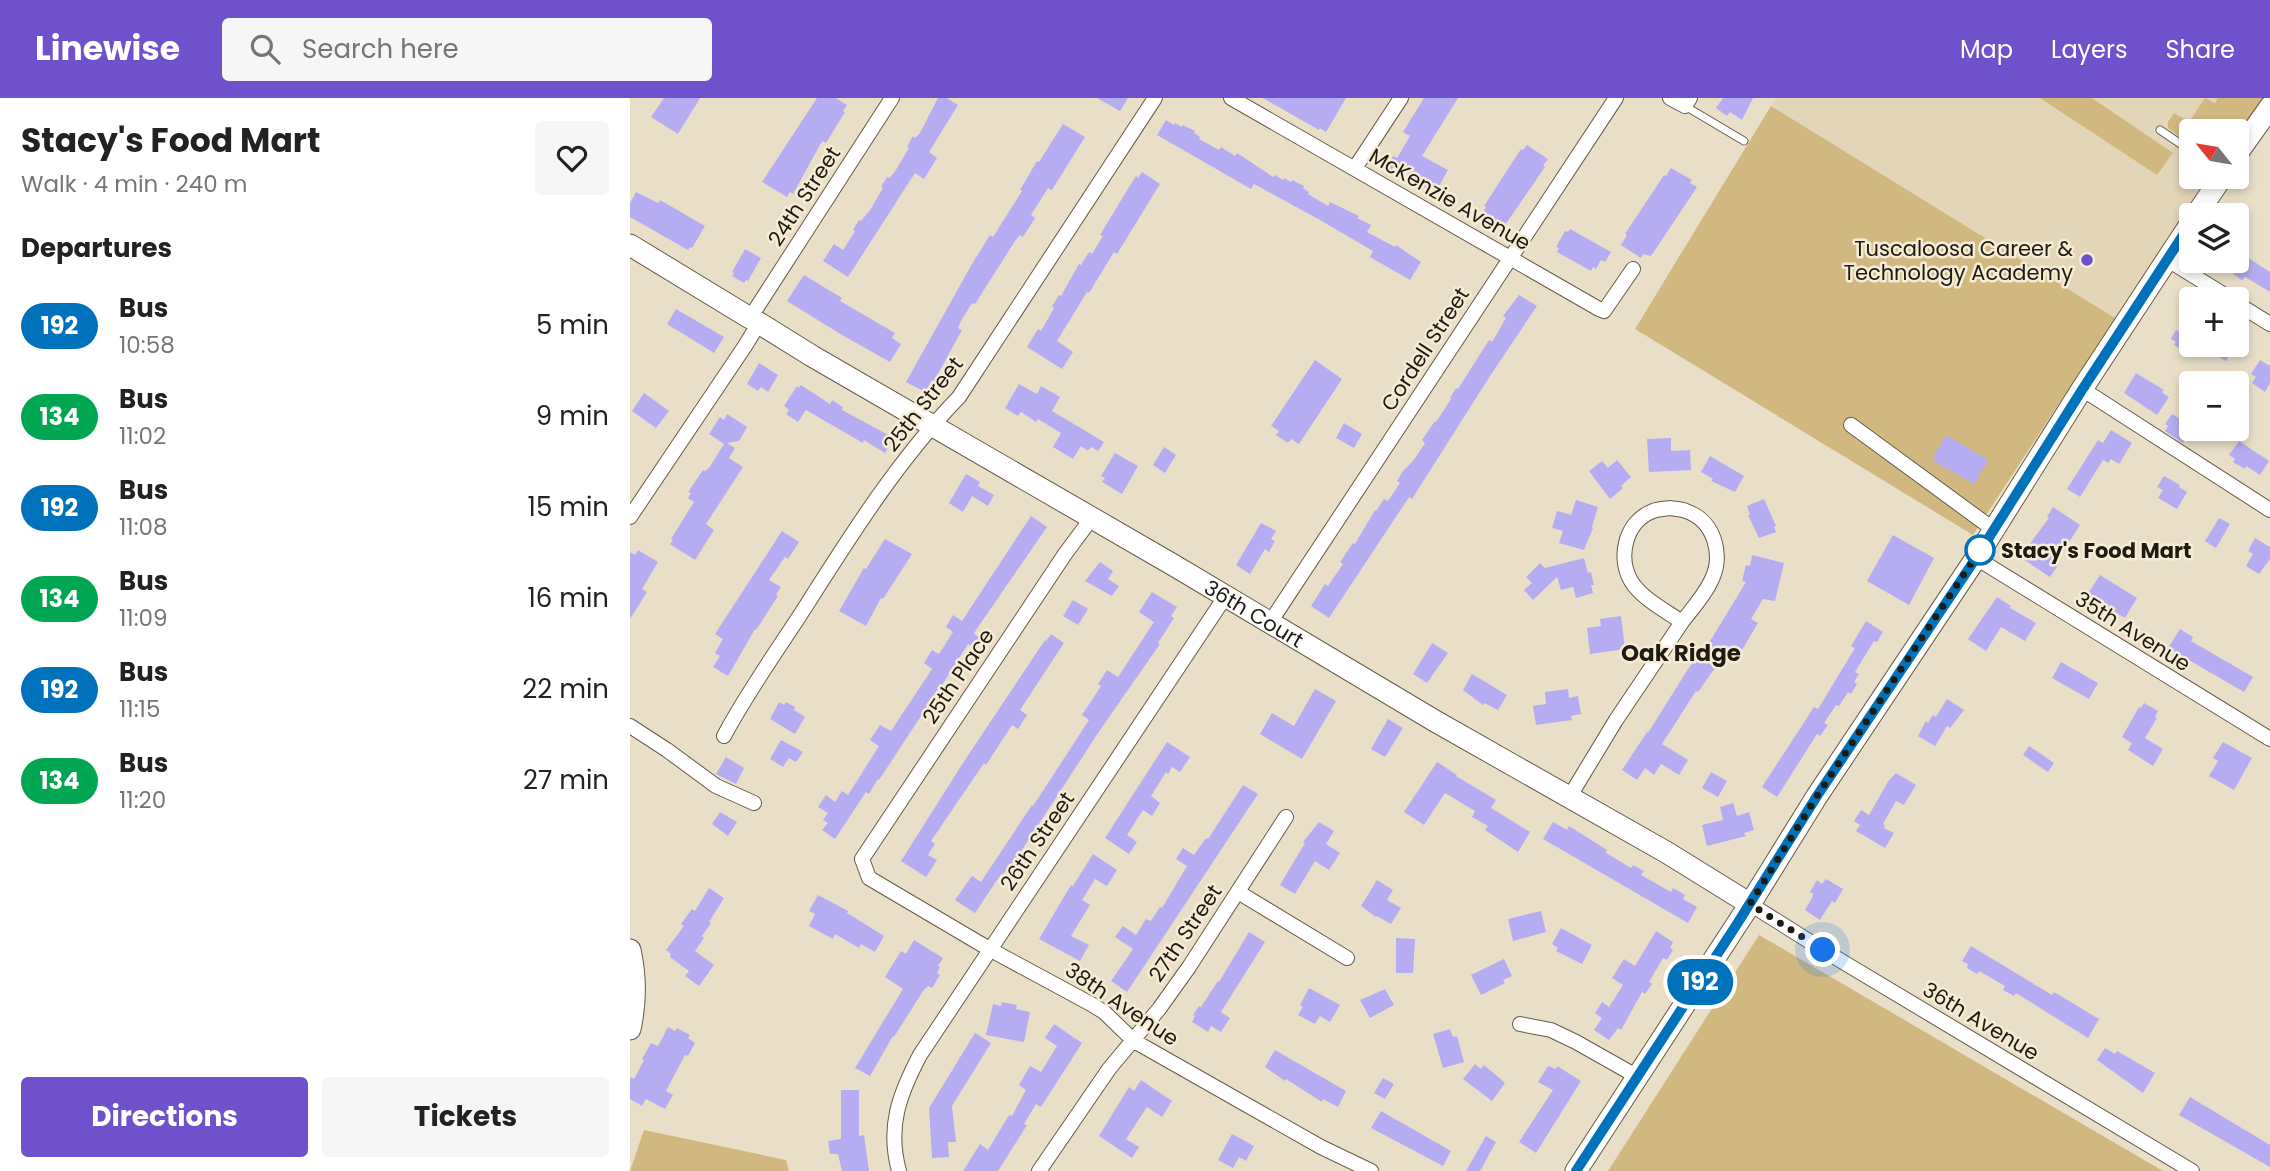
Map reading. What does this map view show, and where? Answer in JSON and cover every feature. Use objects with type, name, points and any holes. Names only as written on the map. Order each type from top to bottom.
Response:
[{"type":"street","name":"24th Street","points":[[630,517],[724,379],[755,320],[892,98]]},
{"type":"street","name":"25th Street","points":[[724,736],[743,699],[865,515],[933,425],[959,397],[1155,98]]},
{"type":"street","name":"McKenzie Avenue","points":[[1231,98],[1604,311],[1633,269]]},
{"type":"street","points":[[1355,168],[1401,98]]},
{"type":"street","name":"Cordell Street","points":[[1269,624],[1616,98]]},
{"type":"street","points":[[1670,98],[1687,102]]},
{"type":"street","points":[[2249,139],[2267,117]]},
{"type":"street","points":[[1576,1171],[2179,242]]},
{"type":"street","name":"36th Court","points":[[630,245],[812,356],[1269,624],[1570,796],[1750,904]]},
{"type":"street","points":[[2168,260],[2212,287]]},
{"type":"street","points":[[2249,311],[2270,324]]},
{"type":"street","points":[[2082,390],[2270,510]]},
{"type":"street","points":[[1851,425],[1993,529]]},
{"type":"street","points":[[1570,796],[1616,720],[1711,581],[1717,566],[1717,549],[1712,533],[1701,520],[1688,512],[1670,508],[1653,511],[1639,520],[1628,534],[1624,551],[1631,581],[1644,595],[1682,622]]},
{"type":"street","name":"25th Place","points":[[862,859],[1091,519]]},
{"type":"street","name":"35th Avenue","points":[[1976,558],[2270,738]]},
{"type":"street","name":"26th Street","points":[[900,1171],[893,1136],[896,1115],[919,1055],[1225,597]]},
{"type":"street","points":[[630,726],[716,786],[754,803]]},
{"type":"street","name":"27th Street","points":[[1039,1171],[1109,1069],[1134,1041],[1189,967],[1286,817]]},
{"type":"street","name":"38th Avenue","points":[[862,859],[869,878],[991,950],[1091,1003],[1134,1041],[1321,1147],[1371,1171]]},
{"type":"street","points":[[1238,892],[1347,958]]},
{"type":"street","name":"36th Avenue","points":[[1750,904],[2192,1171]]},
{"type":"street","points":[[630,950],[635,989],[630,1029]]},
{"type":"street","points":[[1520,1024],[1559,1034],[1638,1077]]},
{"type":"lane","points":[[1687,102],[1744,141]]},
{"type":"lane","points":[[2160,130],[2179,143]]},
{"type":"shaded area","name":"Tuscaloosa Career & Technology Academy","points":[[1776,98],[2265,98],[2247,119],[2179,119],[2179,189],[2202,189],[2192,203],[2179,203],[2179,223],[2115,318],[1771,106]]},
{"type":"shaded area","points":[[2040,98],[2092,98],[2173,153],[2157,175]]},
{"type":"shaded area","points":[[2205,98],[2215,103],[2218,98],[2265,98],[2249,121],[2249,119],[2191,119]]},
{"type":"shaded area","points":[[1771,106],[2115,318],[1973,535],[1635,329]]},
{"type":"shaded area","points":[[2174,113],[2184,119],[2179,119],[2179,136],[2168,128],[2168,122]]},
{"type":"shaded area","points":[[1759,935],[2163,1171],[1608,1171]]},
{"type":"shaded area","points":[[644,1130],[786,1160],[789,1171],[630,1171]]},
{"type":"building","points":[[664,98],[700,98],[678,134],[651,117]]},
{"type":"building","points":[[817,98],[836,98],[847,105],[843,111],[845,112],[826,143],[821,143],[793,194],[790,192],[787,197],[762,182]]},
{"type":"building","points":[[938,98],[947,98],[958,105],[929,152],[937,158],[924,179],[915,173],[848,277],[823,261],[834,244],[843,250],[859,220],[870,210],[887,177],[894,173],[913,136],[915,138],[920,133]]},
{"type":"building","points":[[1097,98],[1128,98],[1120,111]]},
{"type":"building","points":[[1263,98],[1346,98],[1326,132]]},
{"type":"building","points":[[1424,98],[1458,98],[1422,156],[1448,170],[1435,193],[1424,187],[1426,183],[1405,172],[1403,175],[1387,167],[1393,156],[1397,158],[1410,136],[1403,132]]},
{"type":"building","points":[[1723,98],[1753,98],[1742,120],[1730,112],[1727,116],[1716,108]]},
{"type":"building","points":[[1166,120],[1195,131],[1199,139],[1219,150],[1221,147],[1235,156],[1237,153],[1273,177],[1275,175],[1304,186],[1308,194],[1328,206],[1330,202],[1359,216],[1357,218],[1371,225],[1367,232],[1395,247],[1396,245],[1421,262],[1410,280],[1370,257],[1373,251],[1320,220],[1254,184],[1251,189],[1157,135]]},
{"type":"building","points":[[1063,124],[1085,137],[1052,190],[1048,188],[1031,215],[1035,218],[1023,237],[1020,235],[1015,241],[975,304],[972,303],[958,328],[962,330],[934,381],[932,380],[925,392],[906,382],[972,264],[990,235],[993,237],[1037,161],[1039,162]]},
{"type":"building","points":[[1527,145],[1548,159],[1503,228],[1482,214],[1486,207],[1484,206],[1521,149]]},
{"type":"building","points":[[1671,168],[1692,180],[1690,183],[1697,187],[1651,256],[1643,254],[1641,258],[1621,245],[1627,235],[1625,234]]},
{"type":"building","points":[[1142,172],[1160,184],[1117,254],[1114,252],[1057,341],[1073,352],[1062,369],[1027,347],[1038,329],[1041,331],[1054,308],[1052,306],[1059,295],[1061,296],[1079,264],[1081,265],[1089,252],[1092,254],[1123,197],[1136,176],[1138,178]]},
{"type":"building","points":[[636,192],[658,203],[660,200],[705,226],[692,248],[688,250],[630,217],[630,203]]},
{"type":"building","points":[[1570,229],[1611,252],[1605,262],[1601,260],[1596,269],[1593,267],[1591,271],[1557,252],[1559,248],[1556,247],[1565,231]]},
{"type":"building","points":[[745,249],[761,258],[748,281],[744,283],[732,276],[732,272]]},
{"type":"building","points":[[2249,258],[2270,272],[2270,292],[2245,277],[2242,280],[2233,274],[2249,273]]},
{"type":"building","points":[[804,275],[842,298],[840,301],[895,333],[892,338],[901,344],[890,362],[787,301]]},
{"type":"building","points":[[1519,295],[1537,306],[1412,499],[1409,497],[1329,618],[1311,606],[1325,584],[1328,586],[1343,564],[1340,562],[1353,543],[1355,544],[1375,510],[1384,499],[1388,501],[1400,483],[1397,481],[1403,471],[1425,443],[1422,440],[1489,340],[1492,342],[1506,318],[1503,316]]},
{"type":"building","points":[[676,309],[724,337],[714,353],[667,324]]},
{"type":"building","points":[[2176,330],[2179,332],[2179,348],[2171,339]]},
{"type":"building","points":[[1315,360],[1342,379],[1299,444],[1291,439],[1288,443],[1276,435],[1279,431],[1271,426]]},
{"type":"building","points":[[2260,360],[2270,366],[2270,383],[2265,392],[2252,383],[2256,377],[2251,374]]},
{"type":"building","points":[[759,363],[778,375],[768,392],[761,387],[758,391],[747,384]]},
{"type":"building","points":[[2136,373],[2164,390],[2162,392],[2169,397],[2157,415],[2124,393]]},
{"type":"building","points":[[1019,384],[1037,394],[1041,386],[1060,397],[1052,411],[1104,442],[1098,451],[1091,447],[1088,451],[1081,446],[1073,459],[1053,447],[1061,433],[1038,419],[1036,422],[1021,412],[1018,416],[1005,408]]},
{"type":"building","points":[[801,385],[830,404],[832,400],[843,407],[842,410],[894,438],[885,453],[806,410],[798,422],[786,414],[789,410],[784,406],[797,386],[799,388]]},
{"type":"building","points":[[644,393],[669,411],[656,428],[632,411]]},
{"type":"building","points":[[727,414],[747,427],[739,441],[727,443],[735,448],[729,458],[743,467],[706,524],[714,530],[695,560],[670,544],[673,540],[671,539],[694,502],[688,498],[691,493],[688,492],[703,470],[709,468],[724,444],[709,434],[720,417],[724,420]]},
{"type":"building","points":[[2172,414],[2179,418],[2179,440],[2165,431],[2168,426],[2165,424]]},
{"type":"building","points":[[1344,423],[1362,434],[1354,448],[1336,438]]},
{"type":"building","points":[[2111,430],[2132,443],[2119,464],[2111,459],[2108,463],[2103,460],[2080,497],[2067,489],[2098,440],[2103,443]]},
{"type":"building","points":[[1946,435],[1988,460],[1974,484],[1932,460]]},
{"type":"building","points":[[1671,438],[1671,451],[1690,450],[1691,470],[1649,472],[1647,439]]},
{"type":"building","points":[[2239,441],[2269,461],[2260,475],[2233,462],[2235,459],[2229,455]]},
{"type":"building","points":[[1164,447],[1176,455],[1165,473],[1153,465]]},
{"type":"building","points":[[1115,453],[1138,466],[1122,494],[1102,482],[1105,478],[1101,476]]},
{"type":"building","points":[[1710,456],[1744,476],[1735,492],[1711,481],[1713,479],[1701,472]]},
{"type":"building","points":[[1617,460],[1631,477],[1610,499],[1589,471],[1602,461],[1608,468]]},
{"type":"building","points":[[966,474],[980,482],[978,486],[994,495],[988,506],[972,496],[963,512],[949,503]]},
{"type":"building","points":[[2164,476],[2187,492],[2177,509],[2158,498],[2163,490],[2157,487]]},
{"type":"building","points":[[1764,499],[1776,532],[1759,538],[1748,515],[1747,506]]},
{"type":"building","points":[[1576,500],[1598,507],[1584,550],[1559,543],[1563,531],[1552,528],[1557,511],[1571,515]]},
{"type":"building","points":[[2053,507],[2080,525],[2050,577],[2020,557],[2049,518],[2047,517]]},
{"type":"building","points":[[1031,516],[1047,527],[976,630],[974,634],[980,638],[974,647],[968,644],[930,704],[932,705],[926,715],[923,713],[879,780],[869,794],[866,792],[835,839],[822,830],[828,823],[823,820],[828,813],[818,807],[826,795],[835,802],[842,791],[848,795],[879,746],[870,740],[880,725],[891,731],[932,669],[924,663],[932,650],[939,654],[953,632],[946,627],[953,615],[962,621]]},
{"type":"building","points":[[2219,518],[2230,524],[2216,548],[2205,541]]},
{"type":"building","points":[[1261,523],[1276,531],[1271,539],[1275,541],[1269,552],[1265,549],[1250,574],[1236,565]]},
{"type":"building","points":[[782,531],[799,542],[769,580],[781,587],[776,595],[778,596],[728,676],[713,667],[720,656],[715,653],[723,639],[715,634]]},
{"type":"building","points":[[1893,535],[1934,558],[1909,605],[1867,581]]},
{"type":"building","points":[[2255,538],[2270,547],[2270,559],[2259,574],[2246,566],[2253,554],[2248,551]]},
{"type":"building","points":[[885,539],[912,554],[883,599],[881,598],[866,626],[839,611]]},
{"type":"building","points":[[638,550],[658,562],[642,589],[647,592],[630,619],[630,552],[635,555]]},
{"type":"building","points":[[1752,555],[1784,563],[1775,601],[1763,599],[1751,619],[1758,623],[1739,655],[1729,648],[1698,692],[1696,691],[1662,744],[1688,760],[1679,775],[1661,764],[1654,775],[1645,768],[1637,780],[1622,770],[1688,669],[1712,638],[1746,582],[1742,581]]},
{"type":"building","points":[[1584,558],[1588,573],[1591,572],[1593,593],[1576,598],[1573,587],[1561,590],[1557,577],[1533,600],[1524,590],[1532,583],[1526,577],[1540,563],[1545,568]]},
{"type":"building","points":[[1100,562],[1113,571],[1108,579],[1119,586],[1112,596],[1085,581]]},
{"type":"building","points":[[2100,575],[2137,598],[2125,618],[2099,606],[2101,603],[2087,595]]},
{"type":"building","points":[[1152,592],[1177,607],[1171,616],[1174,618],[1158,643],[1160,644],[1098,733],[1009,870],[1001,874],[975,913],[955,900],[972,876],[981,882],[1089,720],[1082,715],[1101,686],[1098,684],[1107,670],[1118,677],[1154,622],[1139,612]]},
{"type":"building","points":[[1997,597],[2036,623],[2025,641],[2001,627],[1986,651],[1968,639]]},
{"type":"building","points":[[1073,600],[1088,609],[1078,625],[1063,616]]},
{"type":"building","points":[[1621,616],[1625,649],[1590,654],[1587,628],[1601,626],[1600,619]]},
{"type":"building","points":[[1866,621],[1883,632],[1877,642],[1874,641],[1855,672],[1859,674],[1854,682],[1857,684],[1839,706],[1836,705],[1824,723],[1828,725],[1820,736],[1817,734],[1777,797],[1762,787],[1814,707],[1818,709],[1855,648],[1851,646]]},
{"type":"building","points":[[2180,629],[2193,637],[2191,641],[2253,677],[2244,692],[2168,648]]},
{"type":"building","points":[[1051,634],[1064,643],[1020,710],[1027,715],[1018,729],[1012,725],[931,841],[935,844],[928,855],[937,860],[926,877],[901,861],[963,763]]},
{"type":"building","points":[[1432,643],[1448,653],[1427,683],[1413,674]]},
{"type":"building","points":[[2061,662],[2098,683],[2089,699],[2052,678]]},
{"type":"building","points":[[1472,674],[1507,695],[1498,710],[1484,703],[1483,705],[1463,690]]},
{"type":"building","points":[[1315,689],[1336,701],[1302,759],[1260,734],[1272,713],[1294,726]]},
{"type":"building","points":[[1568,689],[1569,698],[1578,696],[1581,714],[1571,716],[1572,720],[1536,725],[1533,706],[1546,704],[1545,692]]},
{"type":"building","points":[[1947,699],[1964,710],[1950,728],[1947,726],[1935,746],[1918,736],[1926,721],[1928,723],[1933,715],[1936,717]]},
{"type":"building","points":[[779,702],[795,707],[794,710],[805,717],[795,734],[770,719]]},
{"type":"building","points":[[2144,703],[2158,711],[2155,717],[2157,718],[2145,738],[2163,749],[2153,766],[2128,750],[2132,743],[2122,737]]},
{"type":"building","points":[[1388,719],[1403,728],[1385,757],[1371,749]]},
{"type":"building","points":[[781,740],[803,752],[796,762],[789,758],[783,767],[770,759]]},
{"type":"building","points":[[1167,742],[1190,757],[1180,772],[1172,767],[1168,774],[1166,772],[1151,796],[1160,803],[1152,816],[1143,810],[1127,835],[1137,842],[1129,854],[1105,838]]},
{"type":"building","points":[[2223,742],[2252,758],[2234,790],[2209,776],[2218,761],[2213,758]]},
{"type":"building","points":[[2029,746],[2054,763],[2048,772],[2023,755]]},
{"type":"building","points":[[726,757],[744,768],[736,784],[716,774]]},
{"type":"building","points":[[1437,762],[1496,800],[1491,808],[1530,832],[1518,852],[1485,830],[1488,826],[1472,817],[1475,811],[1445,793],[1424,825],[1404,812]]},
{"type":"building","points":[[1711,772],[1727,781],[1718,797],[1702,788]]},
{"type":"building","points":[[1896,773],[1916,785],[1904,805],[1896,801],[1883,824],[1884,828],[1894,833],[1885,848],[1856,831],[1860,825],[1854,821],[1861,810],[1869,815],[1889,780]]},
{"type":"building","points":[[1243,785],[1258,794],[1127,992],[1111,981],[1133,949],[1115,937],[1123,926],[1136,935],[1146,919],[1151,921],[1160,907],[1162,908],[1187,866],[1176,859],[1183,848],[1194,855],[1206,838],[1208,839]]},
{"type":"building","points":[[1733,803],[1737,816],[1749,812],[1754,830],[1744,833],[1746,836],[1707,846],[1702,825],[1723,820],[1720,807]]},
{"type":"building","points":[[720,812],[737,822],[728,836],[712,824]]},
{"type":"building","points":[[1319,822],[1334,831],[1326,844],[1340,853],[1329,870],[1315,861],[1295,894],[1280,885],[1305,843],[1303,842]]},
{"type":"building","points":[[1553,822],[1567,830],[1569,826],[1631,868],[1633,865],[1644,871],[1641,875],[1671,892],[1673,888],[1685,895],[1683,899],[1697,907],[1688,923],[1543,839]]},
{"type":"building","points":[[1093,854],[1117,870],[1107,886],[1095,879],[1082,900],[1090,905],[1071,936],[1089,945],[1080,961],[1039,939]]},
{"type":"building","points":[[1826,879],[1843,889],[1820,920],[1805,910],[1817,880],[1822,884]]},
{"type":"building","points":[[1377,880],[1393,890],[1387,900],[1401,908],[1391,924],[1361,906]]},
{"type":"building","points":[[709,888],[724,898],[695,951],[714,965],[699,986],[685,976],[689,971],[670,957],[671,954],[666,950],[684,926],[681,924],[692,909],[695,911]]},
{"type":"building","points":[[818,895],[848,911],[847,913],[884,936],[875,952],[861,944],[859,948],[835,934],[833,939],[809,926],[815,914],[809,911]]},
{"type":"building","points":[[1541,911],[1546,932],[1513,941],[1508,919]]},
{"type":"building","points":[[1561,928],[1592,945],[1582,964],[1556,951],[1558,948],[1552,944]]},
{"type":"building","points":[[1656,931],[1673,942],[1670,948],[1673,950],[1667,960],[1663,958],[1649,982],[1652,984],[1645,994],[1642,992],[1621,1030],[1618,1028],[1609,1040],[1594,1030],[1602,1018],[1595,1013],[1602,1002],[1609,1007],[1623,985],[1612,978],[1624,959],[1635,966]]},
{"type":"building","points":[[1249,932],[1265,942],[1221,1012],[1230,1018],[1221,1032],[1211,1026],[1208,1032],[1192,1022],[1195,1016],[1193,1015],[1219,982]]},
{"type":"building","points":[[1396,938],[1415,939],[1413,973],[1396,973]]},
{"type":"building","points":[[914,940],[943,958],[938,966],[940,967],[937,973],[940,975],[932,988],[928,986],[923,991],[870,1076],[855,1068],[903,989],[885,977],[901,951],[906,954]]},
{"type":"building","points":[[1971,946],[2052,995],[2054,992],[2099,1019],[2088,1038],[2016,993],[2014,996],[2003,990],[2005,986],[1979,971],[1977,974],[1967,968],[1968,964],[1962,961]]},
{"type":"building","points":[[1504,959],[1512,976],[1503,980],[1505,983],[1481,995],[1471,975]]},
{"type":"building","points":[[1309,988],[1340,1005],[1330,1022],[1320,1016],[1315,1024],[1298,1015]]},
{"type":"building","points":[[1385,989],[1394,1005],[1370,1018],[1360,1000]]},
{"type":"building","points":[[1002,1002],[1017,1005],[1016,1009],[1030,1012],[1024,1042],[986,1035],[993,1004],[1001,1006]]},
{"type":"building","points":[[1054,1024],[1082,1043],[1041,1107],[1036,1104],[1024,1124],[1027,1125],[998,1171],[963,1171],[980,1144],[988,1150],[1009,1115],[1012,1116],[1026,1090],[1019,1085],[1030,1066],[1041,1072],[1057,1046],[1045,1038]]},
{"type":"building","points":[[668,1027],[675,1031],[677,1028],[690,1035],[688,1038],[695,1043],[688,1056],[685,1055],[666,1091],[673,1095],[665,1109],[646,1099],[642,1106],[630,1099],[630,1077],[634,1079],[651,1043],[658,1046]]},
{"type":"building","points":[[1450,1029],[1453,1037],[1457,1036],[1464,1062],[1443,1068],[1433,1034]]},
{"type":"building","points":[[975,1033],[991,1043],[952,1106],[956,1142],[948,1142],[949,1157],[932,1158],[929,1108]]},
{"type":"building","points":[[2105,1048],[2115,1054],[2117,1051],[2155,1073],[2143,1093],[2097,1060]]},
{"type":"building","points":[[1275,1050],[1346,1091],[1338,1107],[1323,1099],[1322,1102],[1265,1067]]},
{"type":"building","points":[[1475,1064],[1481,1069],[1484,1065],[1505,1083],[1492,1101],[1463,1079]]},
{"type":"building","points":[[1548,1066],[1556,1069],[1557,1066],[1581,1081],[1536,1153],[1519,1142],[1553,1090],[1538,1082]]},
{"type":"building","points":[[1383,1078],[1394,1084],[1385,1099],[1374,1093]]},
{"type":"building","points":[[1141,1080],[1172,1101],[1162,1117],[1147,1107],[1126,1139],[1139,1147],[1132,1158],[1099,1136],[1129,1087],[1134,1091]]},
{"type":"building","points":[[841,1090],[859,1090],[859,1136],[864,1135],[869,1171],[842,1171],[838,1154],[830,1154],[828,1141],[841,1139]]},
{"type":"building","points":[[2190,1097],[2270,1145],[2270,1167],[2179,1115]]},
{"type":"building","points":[[1381,1111],[1451,1151],[1443,1166],[1371,1128]]},
{"type":"building","points":[[1232,1134],[1254,1146],[1246,1161],[1239,1157],[1233,1168],[1218,1160]]},
{"type":"building","points":[[1486,1136],[1496,1142],[1480,1171],[1466,1171]]},
{"type":"bus line","name":"192","points":[[1576,1171],[2179,242]]},
{"type":"place","name":"Tuscaloosa Career & Technology Academy","points":[[2087,260]]},
{"type":"place","name":"Stacy's Food Mart","points":[[1980,550]]},
{"type":"district","name":"Oak Ridge","points":[[1681,653]]},
{"type":"route","points":[[1823,950],[1750,904],[1817,796],[1980,550]]}]
